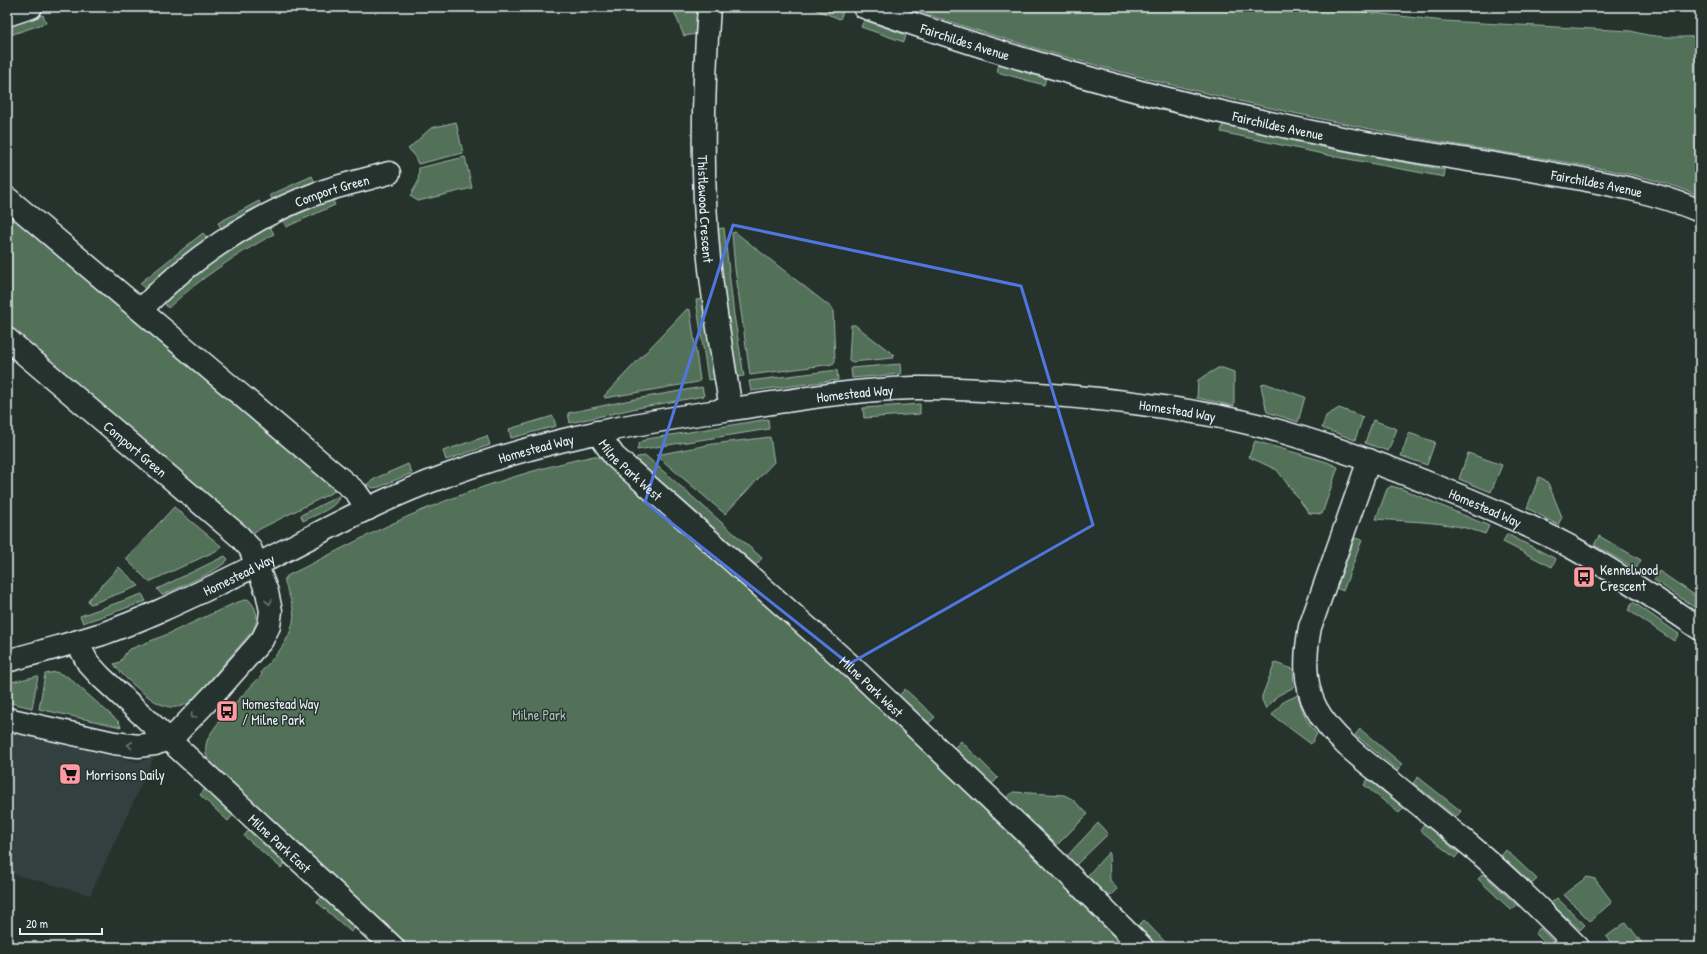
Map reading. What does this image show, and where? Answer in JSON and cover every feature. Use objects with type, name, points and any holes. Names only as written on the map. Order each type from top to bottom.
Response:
[{"type":"street","points":[[7,15],[31,7]]},
{"type":"street","name":"Thistlewood Crescent","points":[[709,7],[704,103],[706,229],[714,298],[732,409]]},
{"type":"street","name":"Fairchildes Avenue","points":[[864,7],[1012,56],[1218,111],[1360,142],[1611,184],[1664,197],[1700,211]]},
{"type":"street","name":"Comport Green","points":[[141,310],[171,280],[190,265],[259,220],[314,194],[345,184],[389,173]]},
{"type":"street","points":[[7,198],[356,492],[368,509]]},
{"type":"street","name":"Comport Green","points":[[7,339],[234,531],[250,548],[258,565]]},
{"type":"street","name":"Homestead Way","points":[[7,661],[105,633],[258,565],[307,538],[368,509],[436,479],[484,462],[597,432],[666,419],[823,396],[907,388],[989,390],[1047,394],[1141,404],[1214,416],[1299,437],[1369,460],[1478,503],[1570,547],[1660,601],[1700,629]]},
{"type":"street","name":"Milne Park West","points":[[597,432],[614,456],[854,668],[1037,843],[1142,947]]},
{"type":"street","points":[[1369,460],[1310,627],[1306,665],[1311,696],[1316,707],[1330,726],[1360,758],[1488,861],[1555,923],[1578,947]]},
{"type":"street","points":[[7,719],[126,745],[148,746],[168,739],[177,733],[217,691],[262,640],[266,633],[271,619],[270,603],[258,565]]},
{"type":"street","name":"Milne Park East","points":[[77,642],[92,668],[393,947]]},
{"type":"highlighted area","points":[[733,225],[1021,286],[1093,525],[849,664],[645,502]]},
{"type":"shaded area","points":[[7,732],[138,762],[147,759],[156,753],[90,895],[7,872]]},
{"type":"green space","points":[[675,7],[698,7],[697,34],[684,36],[673,9]]},
{"type":"green space","points":[[809,7],[831,7],[843,12],[840,19]]},
{"type":"green space","points":[[906,7],[1322,7],[1444,21],[1631,31],[1665,37],[1700,36],[1700,196],[1648,178],[1621,172],[1411,137],[1283,111],[1156,81],[1030,47]]},
{"type":"green space","points":[[43,15],[46,23],[7,36],[7,27]]},
{"type":"green space","points":[[864,20],[906,35],[904,42],[861,27]]},
{"type":"green space","points":[[999,64],[1046,77],[1044,85],[997,72]]},
{"type":"green space","points":[[456,122],[463,153],[418,164],[413,153],[408,149],[431,128]]},
{"type":"green space","points":[[1223,124],[1306,144],[1445,170],[1444,177],[1332,156],[1221,132]]},
{"type":"green space","points":[[465,157],[472,188],[418,201],[410,196],[418,182],[419,168]]},
{"type":"green space","points":[[312,176],[315,183],[274,202],[270,195]]},
{"type":"green space","points":[[332,199],[335,205],[286,227],[283,221]]},
{"type":"green space","points":[[259,201],[262,208],[222,230],[218,223]]},
{"type":"green space","points":[[7,211],[337,490],[252,533],[7,328]]},
{"type":"green space","points":[[270,227],[274,234],[245,250],[193,286],[168,308],[165,304],[167,299],[201,270]]},
{"type":"green space","points":[[724,228],[734,315],[744,376],[736,377],[726,316],[716,229]]},
{"type":"green space","points":[[735,232],[833,309],[835,361],[833,364],[750,375],[735,269],[732,233]]},
{"type":"green space","points":[[203,233],[208,239],[145,289],[140,283]]},
{"type":"green space","points":[[703,299],[715,379],[708,380],[696,300]]},
{"type":"green space","points":[[687,309],[690,310],[700,380],[698,382],[605,398],[604,396]]},
{"type":"green space","points":[[851,325],[855,325],[894,355],[893,358],[852,362],[849,360]]},
{"type":"green space","points":[[900,364],[901,374],[852,378],[851,368]]},
{"type":"green space","points":[[1218,368],[1223,368],[1234,372],[1234,406],[1197,398],[1198,380]]},
{"type":"green space","points":[[837,370],[838,380],[751,391],[749,381]]},
{"type":"green space","points":[[1264,383],[1305,397],[1298,422],[1267,412],[1261,386]]},
{"type":"green space","points":[[702,387],[704,396],[637,408],[570,423],[568,413]]},
{"type":"green space","points":[[920,404],[920,414],[864,418],[863,408]]},
{"type":"green space","points":[[1339,408],[1363,417],[1355,440],[1322,428],[1326,416]]},
{"type":"green space","points":[[553,416],[556,426],[511,438],[509,429]]},
{"type":"green space","points":[[768,419],[769,429],[637,450],[639,443],[647,439]]},
{"type":"green space","points":[[1373,420],[1397,429],[1388,451],[1365,443]]},
{"type":"green space","points":[[1409,433],[1435,442],[1427,465],[1401,456]]},
{"type":"green space","points":[[487,436],[490,445],[446,460],[443,451]]},
{"type":"green space","points":[[770,437],[774,462],[725,514],[656,455],[713,444]]},
{"type":"green space","points":[[1255,441],[1327,462],[1338,467],[1322,514],[1309,513],[1277,470],[1249,457]]},
{"type":"green space","points":[[1468,453],[1502,465],[1491,492],[1459,479]]},
{"type":"green space","name":"Milne Park","points":[[594,456],[600,458],[634,486],[839,669],[957,780],[1128,947],[409,947],[209,762],[206,749],[207,741],[211,734],[232,707],[262,675],[261,672],[285,643],[291,630],[294,617],[293,606],[285,581],[287,576],[389,525],[444,502],[529,472]]},
{"type":"green space","points":[[646,456],[762,558],[756,565],[636,459],[637,457]]},
{"type":"green space","points":[[408,464],[412,473],[379,487],[373,488],[366,485],[376,478]]},
{"type":"green space","points":[[1539,477],[1548,483],[1562,517],[1558,525],[1527,508]]},
{"type":"green space","points":[[1391,486],[1402,489],[1489,526],[1485,534],[1445,524],[1376,519],[1387,489]]},
{"type":"green space","points":[[339,496],[335,504],[319,514],[303,521],[301,515]]},
{"type":"green space","points":[[174,507],[221,546],[220,549],[149,582],[126,559]]},
{"type":"green space","points":[[1507,534],[1556,559],[1552,567],[1503,542]]},
{"type":"green space","points":[[1599,536],[1641,560],[1636,569],[1594,545]]},
{"type":"green space","points":[[1355,538],[1362,540],[1343,591],[1336,588]]},
{"type":"green space","points":[[225,556],[228,559],[225,563],[198,578],[162,595],[157,589]]},
{"type":"green space","points":[[119,567],[139,586],[91,604],[89,603],[88,600]]},
{"type":"green space","points":[[1659,571],[1699,598],[1694,607],[1654,580]]},
{"type":"green space","points":[[142,594],[146,601],[83,623],[80,616]]},
{"type":"green space","points":[[248,599],[255,609],[257,617],[254,629],[194,699],[186,704],[178,707],[171,707],[156,702],[130,682],[114,664],[120,662],[128,650],[168,634],[235,603]]},
{"type":"green space","points":[[1633,602],[1679,634],[1674,641],[1628,610]]},
{"type":"green space","points":[[1275,663],[1293,669],[1294,687],[1277,696],[1266,709],[1262,696]]},
{"type":"green space","points":[[56,672],[68,677],[119,722],[121,727],[39,709],[45,674]]},
{"type":"green space","points":[[38,676],[32,708],[7,702],[7,683]]},
{"type":"green space","points":[[905,689],[935,717],[929,723],[899,696]]},
{"type":"green space","points":[[1298,695],[1305,716],[1317,734],[1311,744],[1272,715],[1283,702]]},
{"type":"green space","points":[[1360,729],[1402,764],[1398,770],[1355,735]]},
{"type":"green space","points":[[961,741],[998,778],[992,784],[954,748]]},
{"type":"green space","points":[[1418,777],[1461,811],[1456,817],[1413,783]]},
{"type":"green space","points":[[1368,779],[1404,808],[1399,813],[1364,785]]},
{"type":"green space","points":[[205,789],[233,815],[228,821],[200,795]]},
{"type":"green space","points":[[1013,792],[1064,795],[1072,799],[1088,814],[1056,846],[1006,798]]},
{"type":"green space","points":[[1098,823],[1108,834],[1076,865],[1067,856]]},
{"type":"green space","points":[[1424,824],[1459,853],[1455,858],[1420,830]]},
{"type":"green space","points":[[249,830],[286,862],[281,868],[244,836]]},
{"type":"green space","points":[[1506,850],[1537,879],[1532,884],[1501,856]]},
{"type":"green space","points":[[1109,852],[1110,880],[1117,889],[1109,897],[1087,876]]},
{"type":"green space","points":[[1483,874],[1517,905],[1511,910],[1478,879]]},
{"type":"green space","points":[[1587,877],[1595,879],[1612,902],[1590,921],[1564,895]]},
{"type":"green space","points":[[323,896],[356,927],[351,932],[317,902]]},
{"type":"green space","points":[[1557,898],[1585,925],[1580,930],[1551,903]]},
{"type":"green space","points":[[1144,920],[1170,947],[1158,947],[1138,926]]},
{"type":"green space","points":[[1626,922],[1645,947],[1615,947],[1606,937]]},
{"type":"green space","points":[[1540,928],[1559,947],[1549,947],[1535,933]]},
{"type":"place","name":"Kennelwood Crescent","points":[[1584,577]]},
{"type":"place","name":"Homestead Way / Milne Park","points":[[227,711]]},
{"type":"place","name":"Morrisons Daily","points":[[70,774]]}]
